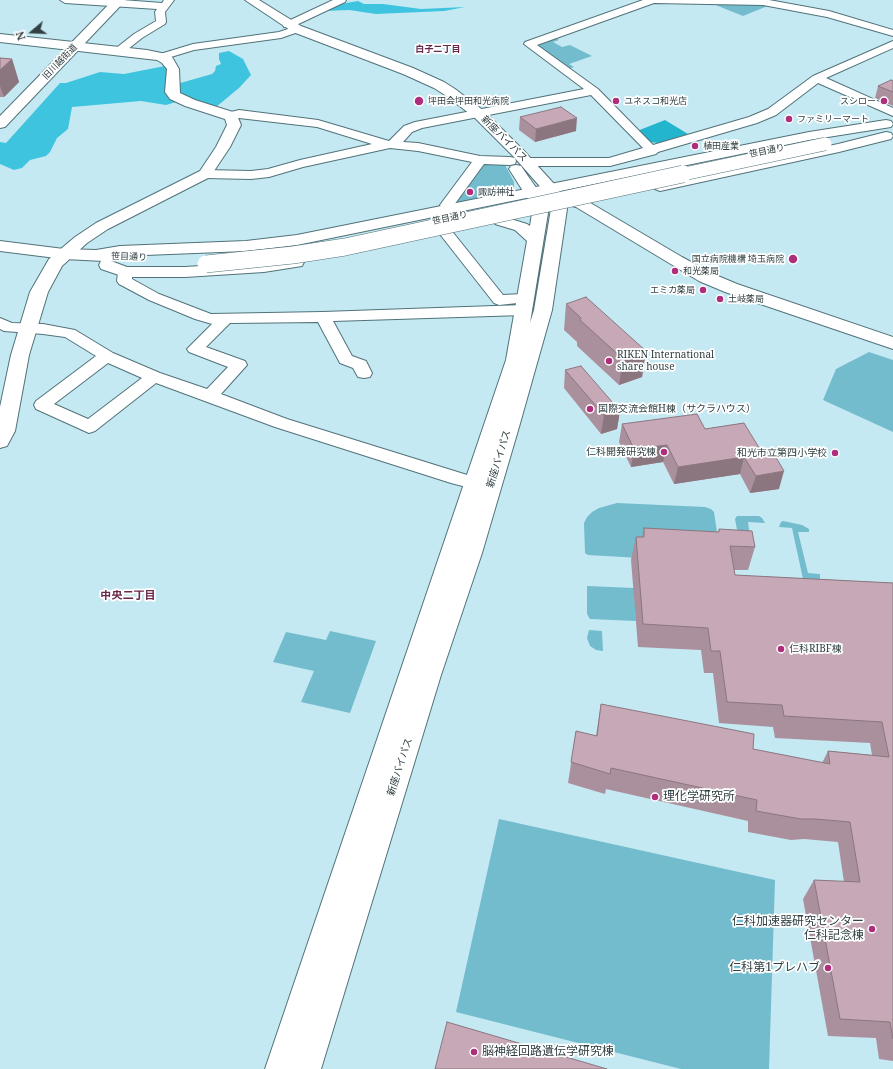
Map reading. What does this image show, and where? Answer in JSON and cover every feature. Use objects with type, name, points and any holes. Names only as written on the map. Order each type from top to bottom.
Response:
[{"type":"main road","name":"新座バイパス","points":[[241,0],[292,29],[424,78],[450,92],[527,162],[553,201],[544,310],[471,553],[429,675],[305,1069]]},
{"type":"main road","name":"新座バイパス","points":[[250,0],[292,29]]},
{"type":"main road","name":"旧川越街道","points":[[0,124],[119,2]]},
{"type":"main road","points":[[0,38],[147,54],[161,57],[167,60],[173,69],[172,92],[175,96],[190,103],[231,116],[234,125],[223,147],[205,174],[102,226],[81,240],[60,258],[44,279],[16,370],[5,431],[0,441]]},
{"type":"main road","name":"新座バイパス","points":[[474,115],[510,161],[553,201]]},
{"type":"main road","points":[[102,260],[125,272],[185,272],[264,267],[332,257],[502,221],[553,201],[602,179],[809,136],[892,125]]},
{"type":"main road","points":[[102,260],[120,251],[238,246],[297,240],[449,210],[620,195],[839,148],[892,125]]},
{"type":"main road","name":"笹目通り","points":[[0,256],[102,260],[206,260],[293,255],[345,247],[820,143],[892,125]]},
{"type":"main road","points":[[602,179],[597,185],[604,194],[620,195]]},
{"type":"main road","name":"新座バイパス","points":[[280,1069],[515,360],[535,241],[553,201]]},
{"type":"main road","points":[[553,201],[705,277],[731,288],[893,343]]},
{"type":"main road","points":[[502,221],[521,227],[529,233],[535,241]]},
{"type":"main road","name":"笹目通り","points":[[0,246],[60,258]]},
{"type":"street","points":[[64,0],[167,3]]},
{"type":"street","points":[[161,57],[192,47],[260,38],[292,29],[341,0]]},
{"type":"street","points":[[679,163],[657,149],[594,91],[529,44],[653,0],[763,2],[829,11],[893,33]]},
{"type":"street","points":[[119,51],[138,36],[161,22],[160,12],[167,3]]},
{"type":"street","points":[[527,162],[610,162],[657,149],[697,135],[753,120],[772,112],[817,78],[893,44]]},
{"type":"street","points":[[817,78],[892,125]]},
{"type":"street","points":[[205,174],[251,175],[269,173],[300,164],[392,144],[412,127],[594,91]]},
{"type":"street","points":[[231,116],[239,114],[318,124],[384,144],[418,147],[480,160],[510,161]]},
{"type":"street","points":[[449,210],[447,206],[480,160]]},
{"type":"street","points":[[446,233],[499,300],[525,305]]},
{"type":"street","points":[[125,272],[124,281],[154,297],[211,319],[225,320],[323,317],[525,305]]},
{"type":"street","points":[[323,317],[346,359],[360,365],[364,373]]},
{"type":"street","points":[[210,396],[239,365],[196,349],[225,320]]},
{"type":"street","points":[[0,323],[9,328],[43,329],[69,333],[107,356],[154,377],[210,396],[281,423],[474,483]]},
{"type":"street","points":[[107,356],[42,405],[89,427],[154,377]]},
{"type":"shaded area","points":[[358,1],[364,4],[383,4],[421,9],[465,7],[444,11],[376,14],[349,10],[323,11],[335,5]]},
{"type":"shaded area","points":[[731,3],[770,5],[743,16],[713,4]]},
{"type":"shaded area","points":[[556,38],[559,40],[553,42],[562,47],[570,45],[592,56],[569,64],[574,67],[568,69],[537,47],[537,45]]},
{"type":"shaded area","points":[[229,51],[243,59],[251,75],[239,88],[216,107],[181,97],[177,84],[212,74],[215,71],[216,66],[221,64],[219,53]]},
{"type":"shaded area","points":[[165,66],[167,67],[176,102],[166,105],[141,101],[72,107],[68,129],[57,138],[50,152],[46,156],[30,160],[22,168],[14,170],[0,164],[0,142],[6,143],[60,83],[66,83],[100,72],[124,74]]},
{"type":"shaded area","points":[[665,120],[688,134],[659,143],[649,142],[637,131]]},
{"type":"shaded area","points":[[482,162],[504,163],[514,182],[514,188],[457,205],[452,202]]},
{"type":"shaded area","points":[[869,352],[893,360],[893,432],[823,400],[836,369]]},
{"type":"shaded area","points":[[617,503],[705,507],[711,509],[714,512],[720,552],[640,558],[588,555],[585,553],[584,523],[587,517],[599,508]]},
{"type":"shaded area","points":[[737,516],[759,516],[765,523],[748,522],[750,536],[738,535],[735,519]]},
{"type":"shaded area","points":[[783,521],[802,525],[809,529],[809,532],[798,532],[808,573],[820,574],[820,580],[803,579],[792,528],[779,527]]},
{"type":"shaded area","points":[[587,586],[634,588],[636,621],[590,619],[587,614]]},
{"type":"shaded area","points":[[589,630],[602,631],[603,651],[596,650],[590,646],[587,638]]},
{"type":"shaded area","points":[[330,631],[376,641],[350,713],[301,702],[314,671],[273,662],[286,632],[326,640]]},
{"type":"shaded area","points":[[499,819],[775,880],[769,1069],[681,1069],[456,1012]]},
{"type":"building","points":[[0,58],[12,59],[0,70]]},
{"type":"building","points":[[891,80],[893,81],[893,92],[878,86]]},
{"type":"building","points":[[561,107],[577,118],[536,129],[520,117]]},
{"type":"building","points":[[586,297],[646,351],[623,359],[580,320],[581,318],[566,304]]},
{"type":"building","points":[[581,366],[620,411],[604,415],[565,370]]},
{"type":"building","points":[[697,414],[705,429],[744,423],[761,451],[771,449],[784,471],[756,476],[744,457],[678,467],[667,445],[634,449],[622,424]]},
{"type":"building","points":[[644,528],[719,532],[719,529],[752,531],[755,547],[730,546],[735,575],[893,583],[893,1039],[890,1022],[840,1019],[814,880],[860,882],[850,822],[801,819],[756,811],[757,800],[611,768],[610,774],[571,762],[576,731],[597,736],[601,704],[754,734],[753,749],[830,764],[828,751],[889,757],[882,722],[784,716],[782,705],[727,702],[720,651],[711,651],[708,628],[643,624],[636,537],[644,537]]},
{"type":"building","points":[[447,1022],[607,1069],[435,1069]]},
{"type":"place","name":"坪田会坪田和光病院","points":[[419,101]]},
{"type":"place","name":"ユネスコ和光店","points":[[616,101]]},
{"type":"place","name":"スシロー","points":[[884,101]]},
{"type":"place","name":"ファミリーマート","points":[[789,119]]},
{"type":"place","name":"植田産業","points":[[695,146]]},
{"type":"place","name":"諏訪神社","points":[[470,192]]},
{"type":"place","name":"国立病院機構 埼玉病院","points":[[793,259]]},
{"type":"place","name":"和光薬局","points":[[675,271]]},
{"type":"place","name":"エミカ薬局","points":[[703,290]]},
{"type":"place","name":"土岐薬局","points":[[720,299]]},
{"type":"place","name":"RIKEN International share house","points":[[609,361]]},
{"type":"place","name":"国際交流会館H棟（サクラハウス）","points":[[590,409]]},
{"type":"place","name":"仁科開発研究棟","points":[[664,452]]},
{"type":"place","name":"和光市立第四小学校","points":[[835,453]]},
{"type":"place","name":"仁科RIBF棟","points":[[781,649]]},
{"type":"place","name":"理化学研究所","points":[[655,797]]},
{"type":"place","name":"仁科加速器研究センター 仁科記念棟","points":[[872,929]]},
{"type":"place","name":"仁科第1プレハブ","points":[[828,968]]},
{"type":"place","name":"脳神経回路遺伝学研究棟","points":[[474,1052]]},
{"type":"district","name":"白子二丁目","points":[[438,49]]},
{"type":"district","name":"中央二丁目","points":[[128,596]]}]
